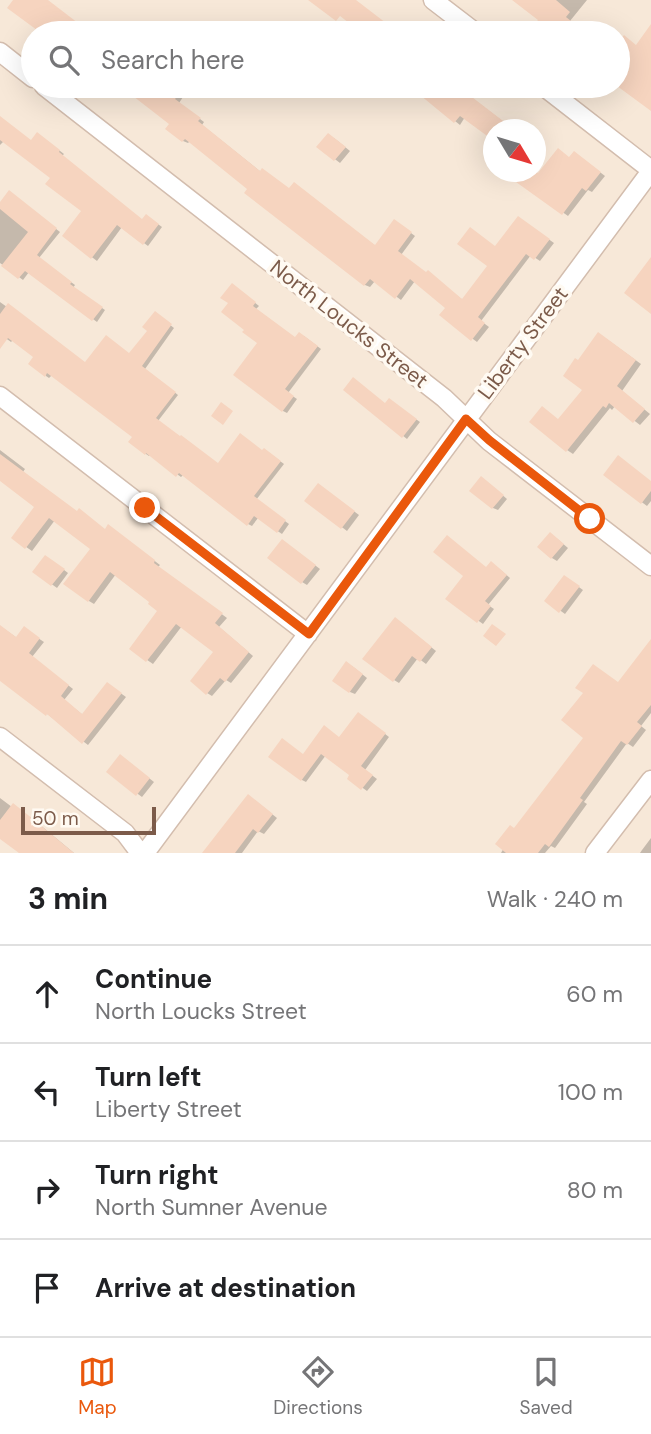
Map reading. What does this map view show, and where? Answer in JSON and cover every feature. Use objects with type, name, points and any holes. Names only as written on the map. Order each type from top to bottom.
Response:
[{"type":"street","points":[[433,0],[460,21]]},
{"type":"street","points":[[0,52],[21,69]]},
{"type":"street","name":"North Loucks Street","points":[[59,98],[444,398],[489,440],[651,566]]},
{"type":"street","points":[[558,98],[651,170]]},
{"type":"street","name":"Liberty Street","points":[[143,853],[309,634],[651,170]]},
{"type":"street","points":[[0,396],[309,634]]},
{"type":"street","points":[[0,737],[125,833],[143,853]]},
{"type":"street","points":[[596,853],[651,780]]},
{"type":"shaded area","points":[[0,0],[651,0],[651,853],[0,853]]},
{"type":"building","points":[[13,0],[48,0],[75,21],[25,21],[7,8]]},
{"type":"building","points":[[308,0],[356,0],[383,21],[346,21],[340,16],[336,21]]},
{"type":"building","points":[[512,0],[556,0],[570,12],[566,17],[571,21],[537,21]]},
{"type":"building","points":[[651,24],[651,111],[630,96],[630,40],[636,45]]},
{"type":"building","points":[[135,98],[176,98],[201,118],[198,121],[260,171],[262,168],[289,188],[294,182],[375,245],[394,219],[412,232],[398,251],[426,272],[428,270],[462,299],[487,266],[457,244],[470,227],[495,246],[518,216],[550,239],[534,260],[526,254],[478,317],[485,323],[471,341],[439,315],[445,308],[410,279],[395,299],[370,279],[364,286],[244,193],[247,189],[185,139],[182,142],[165,129],[169,124]]},
{"type":"building","points":[[424,98],[473,98],[501,119],[483,119],[483,133],[460,116],[454,123]]},
{"type":"building","points":[[0,116],[31,140],[37,132],[142,219],[146,214],[159,224],[143,245],[117,225],[91,259],[62,236],[81,211],[45,184],[50,178],[0,140]]},
{"type":"building","points":[[328,133],[346,147],[334,161],[316,147]]},
{"type":"building","points":[[558,148],[569,157],[574,151],[601,172],[586,191],[582,188],[562,215],[516,182],[546,182],[546,163]]},
{"type":"building","points":[[9,190],[57,228],[37,255],[72,282],[70,284],[103,307],[92,321],[25,271],[18,279],[1,266],[28,232],[0,209],[0,202]]},
{"type":"building","points":[[651,257],[651,314],[624,293]]},
{"type":"building","points":[[232,283],[256,302],[253,306],[295,337],[299,332],[318,346],[285,389],[294,396],[282,412],[233,375],[257,343],[221,312],[228,303],[220,298]]},
{"type":"building","points":[[8,303],[85,362],[106,335],[129,353],[147,331],[142,327],[155,311],[172,324],[142,366],[176,392],[156,418],[218,463],[240,433],[281,461],[254,496],[286,520],[277,533],[254,516],[247,526],[179,473],[176,477],[146,453],[145,455],[128,442],[132,437],[47,373],[45,377],[28,364],[33,357],[8,338],[0,349],[0,314]]},
{"type":"building","points":[[598,332],[636,360],[617,386],[645,409],[633,423],[609,403],[606,408],[603,406],[566,452],[529,422],[542,406],[558,419],[582,390],[563,376]]},
{"type":"building","points":[[353,377],[385,403],[389,398],[417,419],[402,438],[343,390]]},
{"type":"building","points":[[221,402],[233,411],[223,425],[211,416]]},
{"type":"building","points":[[0,454],[77,511],[79,508],[105,529],[108,524],[155,560],[154,563],[223,613],[215,623],[249,652],[225,682],[220,678],[206,695],[190,681],[213,652],[176,624],[146,662],[129,649],[157,611],[110,572],[88,602],[63,584],[90,549],[49,518],[25,549],[11,538],[34,507],[0,481]]},
{"type":"building","points":[[618,455],[651,481],[651,491],[641,504],[603,475]]},
{"type":"building","points":[[481,476],[504,495],[492,509],[469,491]]},
{"type":"building","points":[[318,483],[355,511],[341,529],[304,501]]},
{"type":"building","points":[[550,532],[564,544],[551,559],[537,547]]},
{"type":"building","points":[[447,535],[486,567],[491,561],[507,575],[485,601],[491,606],[477,623],[445,599],[463,576],[433,552]]},
{"type":"building","points":[[282,539],[316,565],[301,584],[267,558]]},
{"type":"building","points":[[45,555],[65,569],[51,586],[32,572]]},
{"type":"building","points":[[564,575],[580,586],[559,613],[544,601]]},
{"type":"building","points":[[395,617],[432,647],[420,662],[412,656],[393,682],[362,659]]},
{"type":"building","points":[[492,624],[506,634],[496,646],[483,636]]},
{"type":"building","points":[[0,625],[16,637],[24,626],[40,638],[29,653],[69,685],[61,696],[82,714],[107,682],[122,693],[82,744],[47,714],[46,716],[0,681]]},
{"type":"building","points":[[651,639],[651,705],[637,722],[642,726],[627,745],[621,741],[549,847],[545,844],[538,853],[506,853],[495,844],[510,825],[514,828],[583,738],[561,720],[583,693],[575,688],[593,664],[618,682]]},
{"type":"building","points":[[346,661],[363,674],[349,693],[332,681]]},
{"type":"building","points":[[358,712],[386,733],[361,766],[373,775],[361,790],[347,779],[349,775],[321,754],[301,781],[268,757],[282,738],[303,754],[324,725],[339,737]]},
{"type":"building","points":[[120,754],[150,778],[136,796],[106,772]]},
{"type":"building","points":[[248,794],[273,814],[258,833],[253,829],[235,853],[202,853]]},
{"type":"building","points":[[13,803],[74,853],[19,853],[0,839],[0,820]]},
{"type":"route","points":[[145,508],[309,634],[466,419],[590,519]]}]
